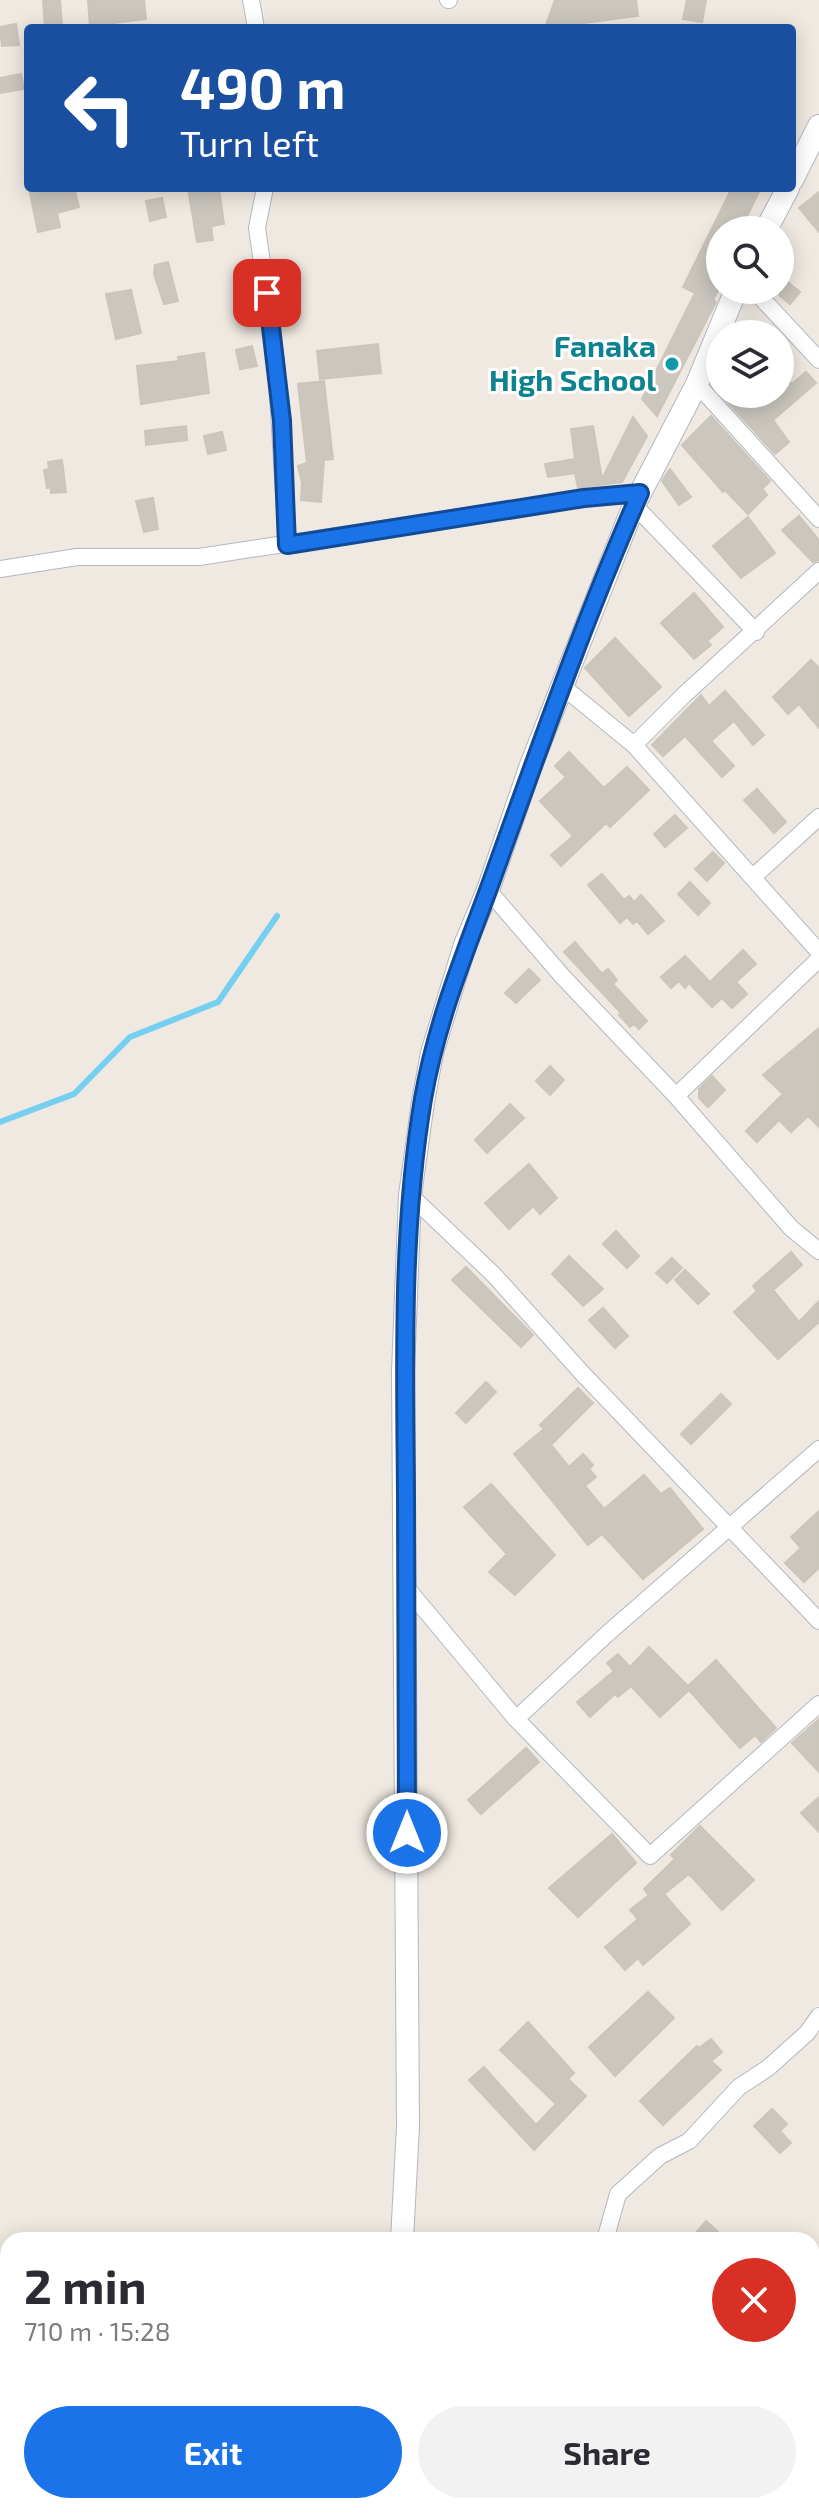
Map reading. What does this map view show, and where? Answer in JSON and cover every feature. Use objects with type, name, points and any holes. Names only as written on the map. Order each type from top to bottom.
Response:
[{"type":"main road","points":[[796,172],[819,126]]},
{"type":"main road","points":[[773,216],[786,192]]},
{"type":"main road","points":[[402,2232],[408,2126],[403,1371],[410,1195],[432,1053],[465,945],[562,686],[637,499],[697,384],[730,304]]},
{"type":"street","points":[[251,0],[255,24]]},
{"type":"street","points":[[264,192],[257,228],[276,361],[287,545]]},
{"type":"street","points":[[767,304],[819,360]]},
{"type":"street","points":[[697,384],[819,519]]},
{"type":"street","points":[[0,569],[77,557],[199,557],[584,498],[637,499],[756,632]]},
{"type":"street","points":[[634,745],[819,571]]},
{"type":"street","points":[[562,686],[634,745],[819,952]]},
{"type":"street","points":[[753,877],[819,817]]},
{"type":"street","points":[[488,890],[563,977],[676,1096],[791,1228],[819,1251]]},
{"type":"street","points":[[676,1096],[819,959]]},
{"type":"street","points":[[410,1195],[494,1275],[582,1373],[819,1621]]},
{"type":"street","points":[[516,1719],[729,1526],[816,1457]]},
{"type":"street","points":[[405,1586],[516,1719],[650,1856],[819,1704]]},
{"type":"street","points":[[607,2232],[618,2194],[660,2156],[689,2141],[739,2087],[768,2068],[807,2033],[819,2016]]},
{"type":"building","points":[[43,0],[60,0],[62,24],[45,24]]},
{"type":"building","points":[[144,0],[146,19],[90,24],[88,1]]},
{"type":"building","points":[[555,0],[636,0],[638,16],[576,24],[546,24]]},
{"type":"building","points":[[687,0],[706,0],[702,22],[683,19]]},
{"type":"building","points":[[16,24],[19,45],[2,46],[0,27]]},
{"type":"building","points":[[21,74],[24,89],[0,93],[0,78]]},
{"type":"building","points":[[30,192],[75,192],[79,207],[57,213],[60,227],[38,232]]},
{"type":"building","points":[[189,192],[220,192],[224,224],[211,226],[213,240],[197,242]]},
{"type":"building","points":[[730,192],[759,192],[747,216],[718,216]]},
{"type":"building","points":[[819,192],[819,232],[799,208]]},
{"type":"building","points":[[162,198],[166,217],[150,221],[146,201]]},
{"type":"building","points":[[706,241],[706,304],[715,304],[657,416],[642,399],[695,293],[683,287]]},
{"type":"building","points":[[168,262],[178,301],[164,304],[154,274],[155,265]]},
{"type":"building","points":[[131,290],[141,333],[116,339],[106,294]]},
{"type":"building","points":[[378,344],[381,373],[320,379],[317,351]]},
{"type":"building","points":[[252,346],[257,366],[240,369],[236,350]]},
{"type":"building","points":[[204,353],[209,393],[141,404],[137,366],[179,361],[178,357]]},
{"type":"building","points":[[806,372],[816,383],[794,402],[794,382]]},
{"type":"building","points":[[324,381],[333,459],[324,460],[321,502],[301,500],[302,483],[298,466],[307,463],[298,384]]},
{"type":"building","points":[[733,408],[787,408],[773,420],[789,442],[775,454]]},
{"type":"building","points":[[711,416],[770,481],[762,489],[767,495],[748,514],[725,490],[723,492],[682,445]]},
{"type":"building","points":[[633,417],[647,436],[622,482],[578,488],[575,473],[548,477],[545,464],[575,459],[571,429],[593,426],[602,479]]},
{"type":"building","points":[[186,426],[187,440],[146,445],[145,431]]},
{"type":"building","points":[[222,432],[226,450],[208,454],[204,436]]},
{"type":"building","points":[[62,460],[66,492],[51,493],[44,470],[49,469],[48,462]]},
{"type":"building","points":[[670,469],[691,497],[679,505],[662,481]]},
{"type":"building","points":[[153,498],[158,529],[144,532],[136,501]]},
{"type":"building","points":[[799,516],[819,540],[819,560],[813,562],[782,530]]},
{"type":"building","points":[[748,517],[775,553],[741,578],[713,546]]},
{"type":"building","points":[[694,593],[723,627],[707,641],[711,645],[694,659],[661,623]]},
{"type":"building","points":[[615,638],[661,687],[629,716],[585,668]]},
{"type":"building","points":[[811,660],[819,668],[819,728],[799,704],[788,714],[773,697]]},
{"type":"building","points":[[725,691],[764,735],[753,745],[734,721],[711,741],[734,766],[722,777],[685,736],[663,756],[652,745],[701,695],[709,706]]},
{"type":"building","points":[[569,752],[604,788],[627,767],[649,790],[610,827],[606,823],[561,866],[551,855],[573,836],[540,801],[566,777],[555,766]]},
{"type":"building","points":[[757,789],[786,822],[774,833],[744,800]]},
{"type":"building","points":[[675,815],[687,828],[665,847],[654,834]]},
{"type":"building","points":[[713,852],[724,863],[707,881],[695,869]]},
{"type":"building","points":[[602,874],[624,900],[629,896],[634,902],[641,895],[664,921],[648,934],[637,921],[633,924],[627,917],[620,923],[588,885]]},
{"type":"building","points":[[690,882],[710,903],[698,915],[678,894]]},
{"type":"building","points":[[575,942],[602,974],[608,969],[617,980],[613,984],[647,1021],[639,1029],[634,1024],[630,1027],[619,1015],[621,1013],[564,952]]},
{"type":"building","points":[[743,950],[756,964],[736,982],[747,994],[732,1008],[722,998],[712,1007],[689,983],[685,988],[679,981],[671,988],[661,977],[685,956],[710,982]]},
{"type":"building","points":[[529,969],[540,980],[516,1003],[505,993]]},
{"type":"building","points":[[819,1028],[819,1127],[808,1116],[791,1132],[779,1120],[757,1142],[746,1131],[783,1094],[763,1075]]},
{"type":"building","points":[[550,1066],[564,1080],[550,1095],[536,1081]]},
{"type":"building","points":[[712,1076],[725,1090],[708,1107],[699,1098],[699,1089]]},
{"type":"building","points":[[510,1104],[524,1118],[487,1153],[475,1140]]},
{"type":"building","points":[[529,1164],[557,1198],[540,1214],[533,1206],[509,1229],[485,1203]]},
{"type":"building","points":[[616,1231],[639,1256],[627,1268],[603,1244]]},
{"type":"building","points":[[791,1252],[802,1265],[773,1290],[799,1322],[819,1301],[819,1322],[778,1359],[734,1312],[757,1291],[753,1286]]},
{"type":"building","points":[[569,1256],[603,1289],[583,1306],[552,1274]]},
{"type":"building","points":[[672,1258],[682,1268],[667,1283],[656,1273]]},
{"type":"building","points":[[466,1267],[533,1335],[521,1347],[452,1280]]},
{"type":"building","points":[[685,1270],[709,1294],[698,1304],[675,1280]]},
{"type":"building","points":[[603,1308],[628,1336],[615,1348],[589,1320]]},
{"type":"building","points":[[486,1382],[496,1392],[466,1423],[456,1413]]},
{"type":"building","points":[[578,1388],[593,1403],[551,1445],[569,1467],[583,1454],[593,1465],[589,1469],[596,1477],[585,1486],[604,1509],[644,1475],[661,1494],[670,1488],[703,1529],[643,1579],[602,1534],[588,1545],[514,1454],[544,1429],[540,1425]]},
{"type":"building","points":[[721,1394],[731,1404],[691,1444],[681,1434]]},
{"type":"building","points":[[491,1484],[555,1555],[515,1595],[489,1572],[507,1554],[464,1507]]},
{"type":"building","points":[[819,1511],[819,1568],[804,1582],[785,1563],[801,1548],[791,1537]]},
{"type":"building","points":[[649,1647],[688,1686],[716,1660],[776,1728],[761,1742],[755,1735],[740,1748],[689,1690],[660,1717],[631,1686],[618,1697],[615,1694],[590,1717],[577,1702],[614,1671],[607,1663],[618,1654],[630,1667]]},
{"type":"building","points":[[819,1719],[819,1772],[792,1743]]},
{"type":"building","points":[[526,1748],[539,1762],[481,1814],[468,1800]]},
{"type":"building","points":[[819,1797],[819,1832],[801,1813]]},
{"type":"building","points":[[700,1826],[754,1880],[722,1910],[689,1874],[664,1894],[690,1924],[643,1965],[638,1958],[625,1970],[605,1947],[638,1919],[630,1910],[649,1895],[644,1889],[675,1859],[671,1855]]},
{"type":"building","points":[[612,1834],[636,1863],[578,1917],[549,1888]]},
{"type":"building","points":[[648,1992],[674,2018],[615,2076],[589,2047]]},
{"type":"building","points":[[528,2022],[574,2073],[568,2079],[586,2096],[534,2150],[469,2080],[484,2067],[536,2125],[556,2104],[500,2050]]},
{"type":"building","points":[[711,2039],[722,2052],[711,2061],[721,2070],[663,2125],[640,2101],[697,2046],[699,2048]]},
{"type":"building","points":[[772,2109],[787,2124],[780,2131],[791,2143],[780,2153],[754,2126]]},
{"type":"building","points":[[706,2221],[718,2232],[697,2232]]},
{"type":"waterway","points":[[0,1122],[74,1094],[130,1037],[218,1002],[277,916]]},
{"type":"place","name":"Fanaka High School","points":[[672,364]]},
{"type":"route","points":[[267,293],[282,421],[287,545],[584,498],[640,493],[531,765],[488,890],[465,945],[432,1053],[423,1102],[410,1195],[403,1371],[407,1833]]}]
